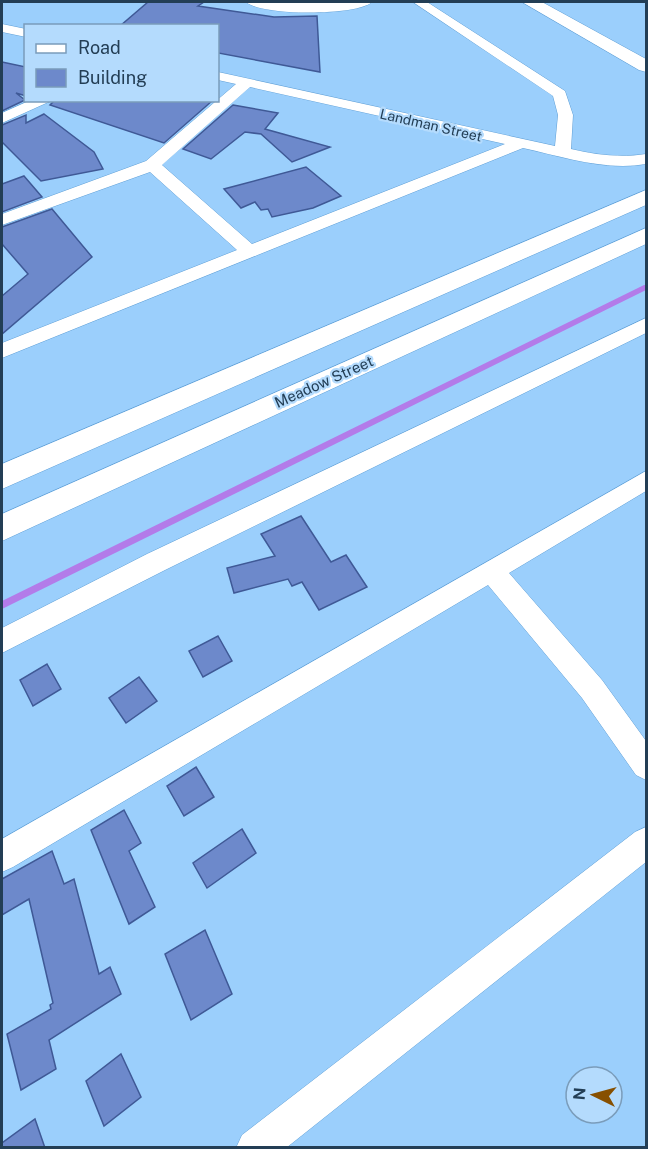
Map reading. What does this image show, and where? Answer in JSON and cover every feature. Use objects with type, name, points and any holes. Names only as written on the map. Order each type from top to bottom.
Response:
[{"type":"street","points":[[253,2],[296,8],[323,8],[365,2]]},
{"type":"street","points":[[419,2],[560,94],[565,105],[566,119],[562,152]]},
{"type":"street","points":[[530,2],[646,66]]},
{"type":"street","points":[[2,28],[24,33]]},
{"type":"street","name":"Landman Street","points":[[219,76],[598,160],[627,162],[646,159]]},
{"type":"street","points":[[2,220],[152,165],[246,83]]},
{"type":"street","points":[[2,118],[41,102]]},
{"type":"street","points":[[2,351],[520,144]]},
{"type":"street","points":[[152,165],[249,251]]},
{"type":"street","points":[[2,477],[646,197]]},
{"type":"street","name":"Meadow Street","points":[[2,528],[646,235]]},
{"type":"street","points":[[2,641],[156,562],[646,325]]},
{"type":"street","points":[[2,856],[646,480]]},
{"type":"street","points":[[492,571],[592,689],[646,765]]},
{"type":"street","points":[[255,1148],[646,843]]},
{"type":"building","points":[[148,2],[204,2],[198,6],[274,17],[317,16],[320,72],[219,53],[219,24],[122,24]]},
{"type":"building","points":[[2,62],[24,67],[24,95],[16,93],[24,100],[2,111]]},
{"type":"building","points":[[53,102],[211,102],[164,143],[50,105]]},
{"type":"building","points":[[233,105],[278,113],[265,129],[330,147],[292,162],[261,134],[245,132],[211,159],[183,149]]},
{"type":"building","points":[[44,114],[94,152],[103,169],[41,181],[2,142],[2,125],[26,115],[26,123]]},
{"type":"building","points":[[306,167],[341,196],[313,208],[272,217],[268,209],[261,210],[255,202],[241,208],[224,189]]},
{"type":"building","points":[[24,176],[42,197],[2,212],[2,184]]},
{"type":"building","points":[[52,209],[92,257],[2,334],[2,296],[28,274],[2,244],[2,227]]},
{"type":"building","points":[[301,516],[331,562],[346,555],[367,587],[319,610],[302,582],[292,586],[288,579],[234,593],[227,568],[275,556],[261,534]]},
{"type":"building","points":[[218,636],[232,661],[203,677],[189,651]]},
{"type":"building","points":[[47,664],[61,689],[33,706],[20,680]]},
{"type":"building","points":[[139,677],[157,701],[126,723],[109,698]]},
{"type":"building","points":[[196,767],[214,797],[184,816],[167,786]]},
{"type":"building","points":[[124,810],[141,843],[129,851],[155,907],[129,924],[91,830]]},
{"type":"building","points":[[242,829],[256,853],[207,888],[193,863]]},
{"type":"building","points":[[52,851],[64,884],[74,879],[99,974],[110,967],[121,994],[49,1040],[56,1069],[21,1090],[7,1034],[51,1009],[50,1005],[53,1003],[29,899],[2,915],[2,879]]},
{"type":"building","points":[[205,930],[232,994],[191,1020],[165,954]]},
{"type":"building","points":[[121,1054],[141,1097],[104,1126],[86,1081]]},
{"type":"building","points":[[35,1119],[45,1148],[2,1148],[2,1143]]},
{"type":"waterway","points":[[2,605],[646,287]]}]
